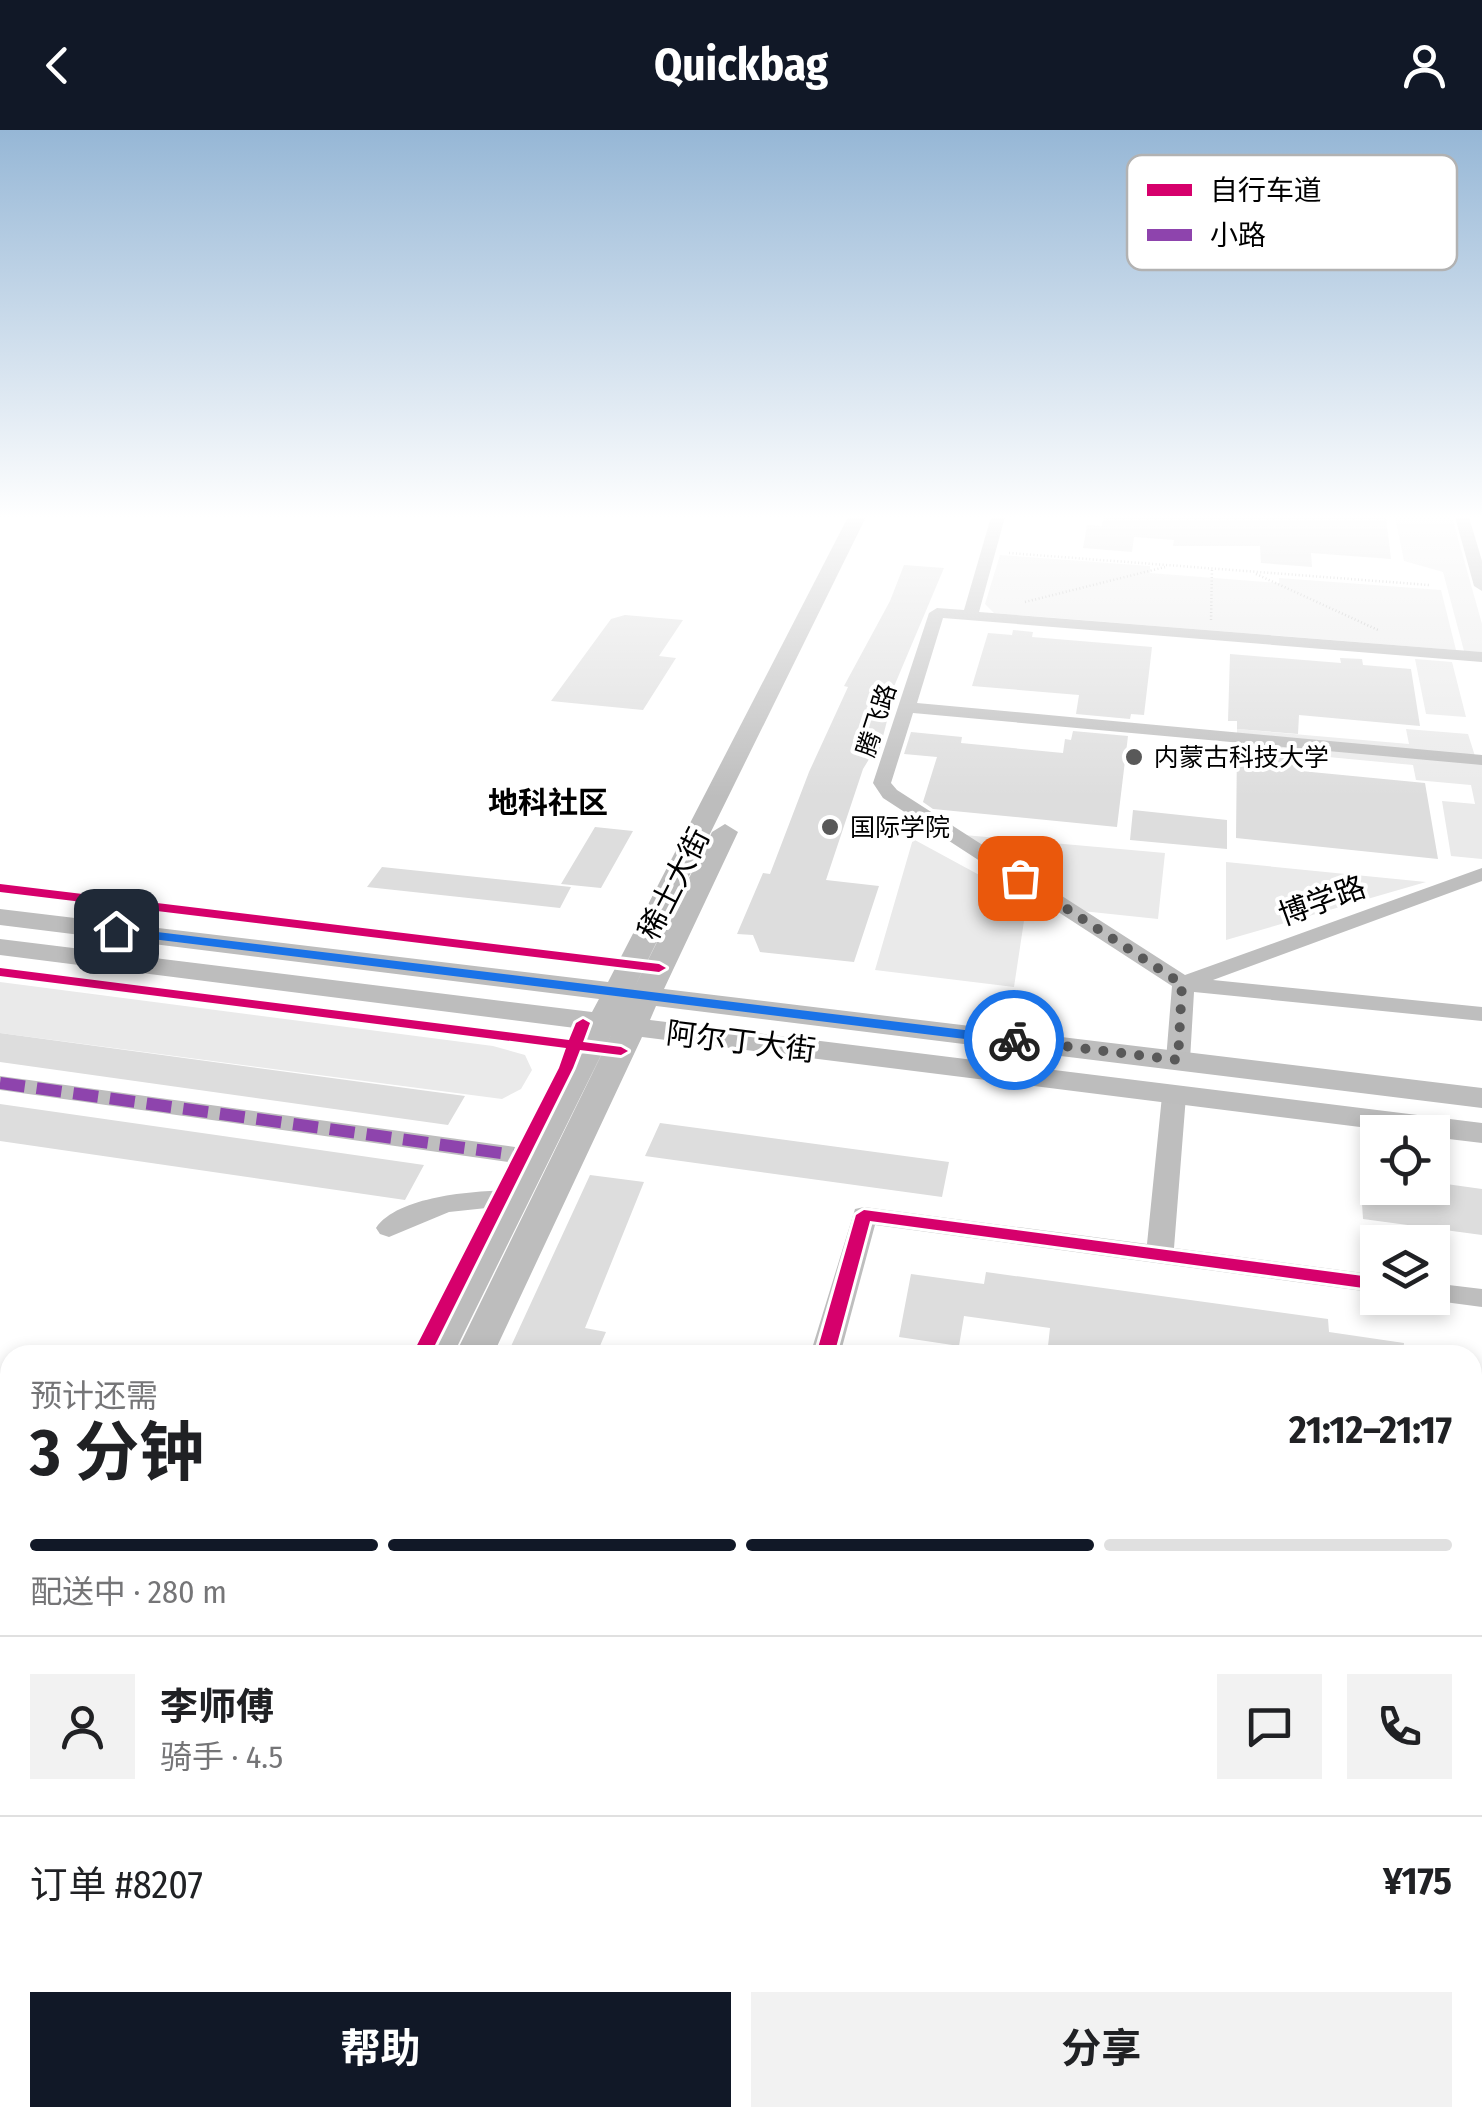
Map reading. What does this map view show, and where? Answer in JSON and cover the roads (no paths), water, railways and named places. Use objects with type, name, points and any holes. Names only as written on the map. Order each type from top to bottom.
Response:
[{"type":"main road","name":"稀土大街","points":[[478,1345],[633,994],[814,610]]},
{"type":"main road","name":"稀土大街","points":[[633,994],[829,610]]},
{"type":"main road","name":"阿尔丁大街","points":[[0,917],[1482,1098]]},
{"type":"main road","name":"阿尔丁大街","points":[[0,947],[1482,1134]]},
{"type":"main road","name":"稀土大街","points":[[439,1345],[514,1198],[618,1027]]},
{"type":"street","points":[[972,610],[970,616],[1482,657]]},
{"type":"street","name":"腾飞路","points":[[970,616],[938,613],[882,783],[890,794],[1182,984]]},
{"type":"street","points":[[906,708],[1482,760]]},
{"type":"street","name":"博学路","points":[[1182,984],[1482,874]]},
{"type":"street","points":[[1178,1060],[1182,984],[1482,1014]]},
{"type":"street","points":[[0,1083],[522,1156]]},
{"type":"street","points":[[1160,1255],[1174,1096]]},
{"type":"street","points":[[389,1228],[410,1214],[438,1205],[514,1198]]},
{"type":"street","points":[[828,1345],[864,1215],[1360,1282]]},
{"type":"street","points":[[1450,1294],[1482,1298]]},
{"type":"place","name":"内蒙古科技大学","points":[[1134,757]]},
{"type":"place","name":"国际学院","points":[[830,827]]},
{"type":"district","name":"地科社区","points":[[548,803]]}]
